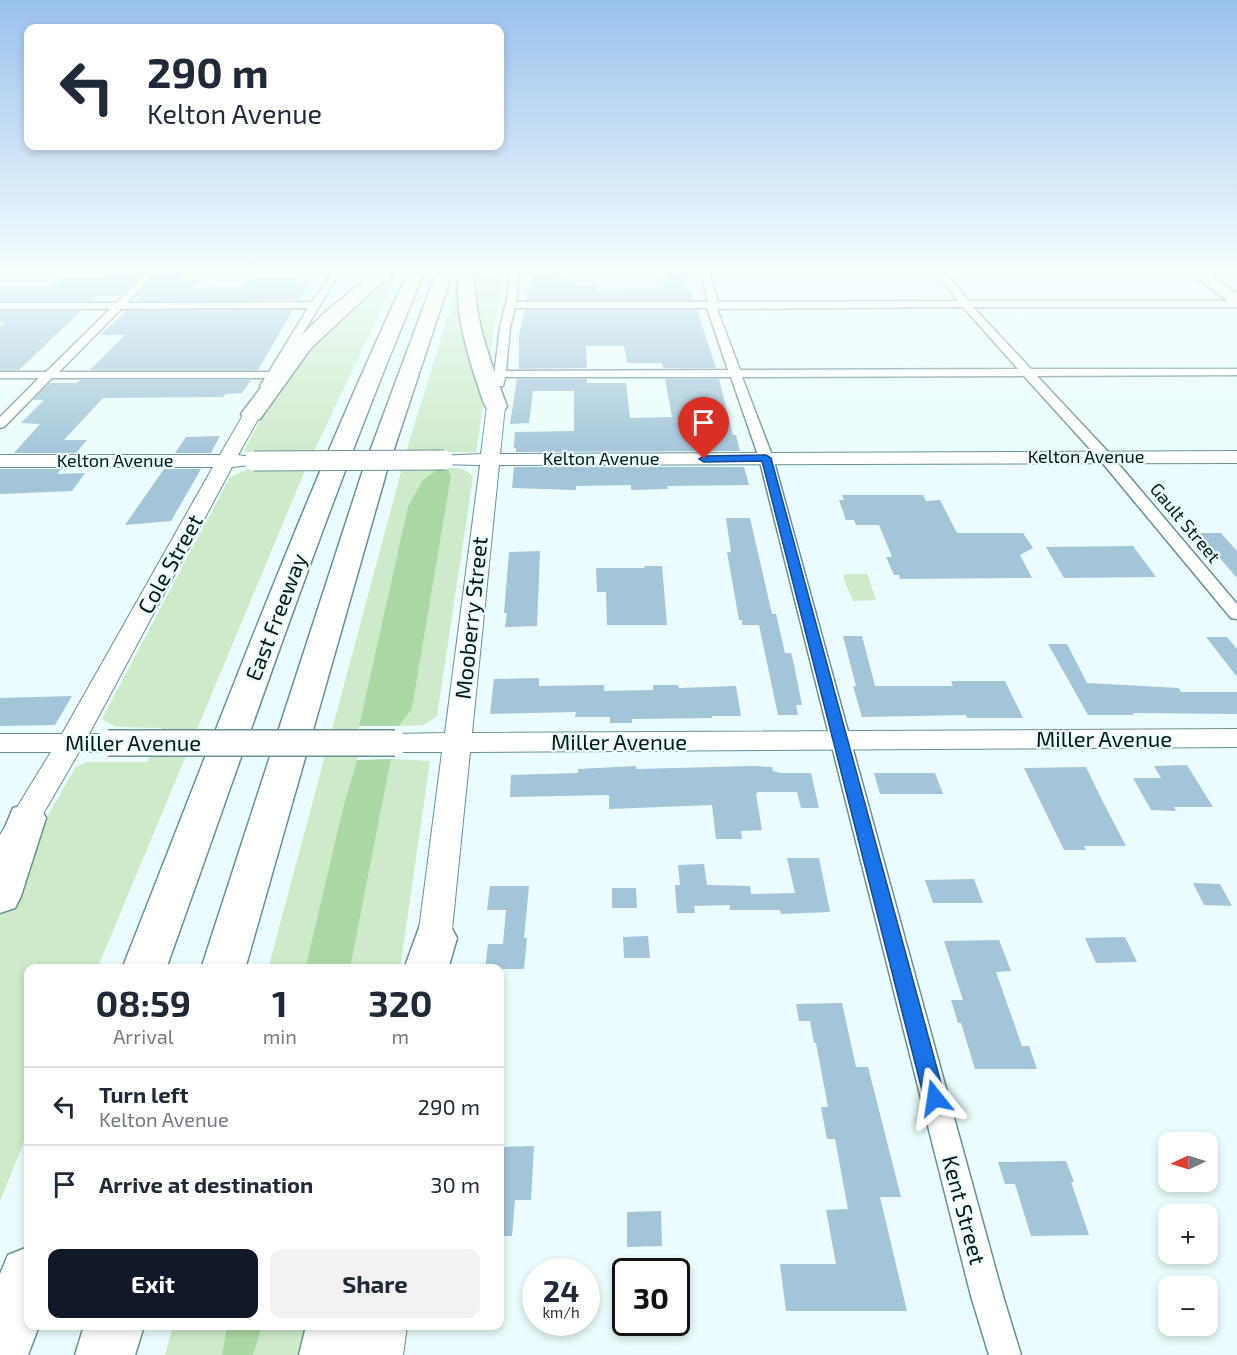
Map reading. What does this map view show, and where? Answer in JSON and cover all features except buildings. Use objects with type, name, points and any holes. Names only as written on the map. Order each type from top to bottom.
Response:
[{"type":"highway","points":[[252,414],[309,339],[318,331]]},
{"type":"highway","name":"East Freeway","points":[[146,964],[318,506],[364,387],[389,331]]},
{"type":"highway","points":[[225,964],[375,470],[423,331]]},
{"type":"highway","points":[[474,331],[483,372],[496,406]]},
{"type":"highway","points":[[0,896],[27,818]]},
{"type":"highway","points":[[0,1351],[24,1286]]},
{"type":"highway","points":[[105,1355],[113,1330]]},
{"type":"highway","points":[[329,1355],[335,1330]]},
{"type":"main road","name":"Mooberry Street","points":[[430,959],[496,406]]},
{"type":"main road","name":"Cole Street","points":[[0,861],[70,742],[228,461],[252,414]]},
{"type":"main road","name":"Kelton Avenue","points":[[0,461],[1237,457]]},
{"type":"main road","name":"Miller Avenue","points":[[0,743],[457,743],[1237,738]]},
{"type":"main road","points":[[380,1355],[383,1330]]},
{"type":"street","points":[[0,424],[93,331]]},
{"type":"street","name":"Cole Street","points":[[252,414],[272,375],[299,331]]},
{"type":"street","name":"Mooberry Street","points":[[496,406],[505,331]]},
{"type":"street","name":"Kent Street","points":[[722,331],[766,458],[987,1296],[1005,1355]]},
{"type":"street","name":"Gault Street","points":[[990,331],[1105,457],[1237,614]]},
{"type":"street","points":[[500,374],[1237,372]]},
{"type":"street","points":[[0,375],[272,375]]},
{"type":"green space","points":[[329,331],[371,331],[306,468],[99,964],[24,964],[24,1142],[0,1201],[0,915],[34,840],[75,768],[86,762],[147,762],[161,728],[116,727],[102,719],[230,477],[255,468],[254,453],[244,451],[279,384],[297,361]]},
{"type":"green space","points":[[443,331],[465,331],[483,406],[476,452],[434,452],[440,468],[462,469],[473,477],[437,716],[424,725],[399,726],[412,709],[451,477],[408,506],[359,726],[357,760],[344,804],[306,964],[269,964],[409,442]]},
{"type":"green space","points":[[482,331],[494,331],[490,360]]},
{"type":"green space","points":[[440,468],[448,469],[451,477],[412,709],[399,726],[359,726],[408,506],[423,480]]},
{"type":"green space","points":[[844,574],[867,574],[876,600],[853,601],[844,580]]},
{"type":"green space","points":[[391,759],[430,761],[401,964],[351,964]]},
{"type":"green space","points":[[391,759],[351,964],[306,964],[344,804],[357,760]]},
{"type":"green space","points":[[172,1330],[226,1330],[222,1355],[165,1355]]},
{"type":"green space","points":[[226,1330],[261,1330],[253,1355],[222,1355]]},
{"type":"green space","points":[[261,1330],[308,1330],[301,1355],[253,1355]]},
{"type":"route","points":[[704,459],[766,458],[935,1098]]}]
